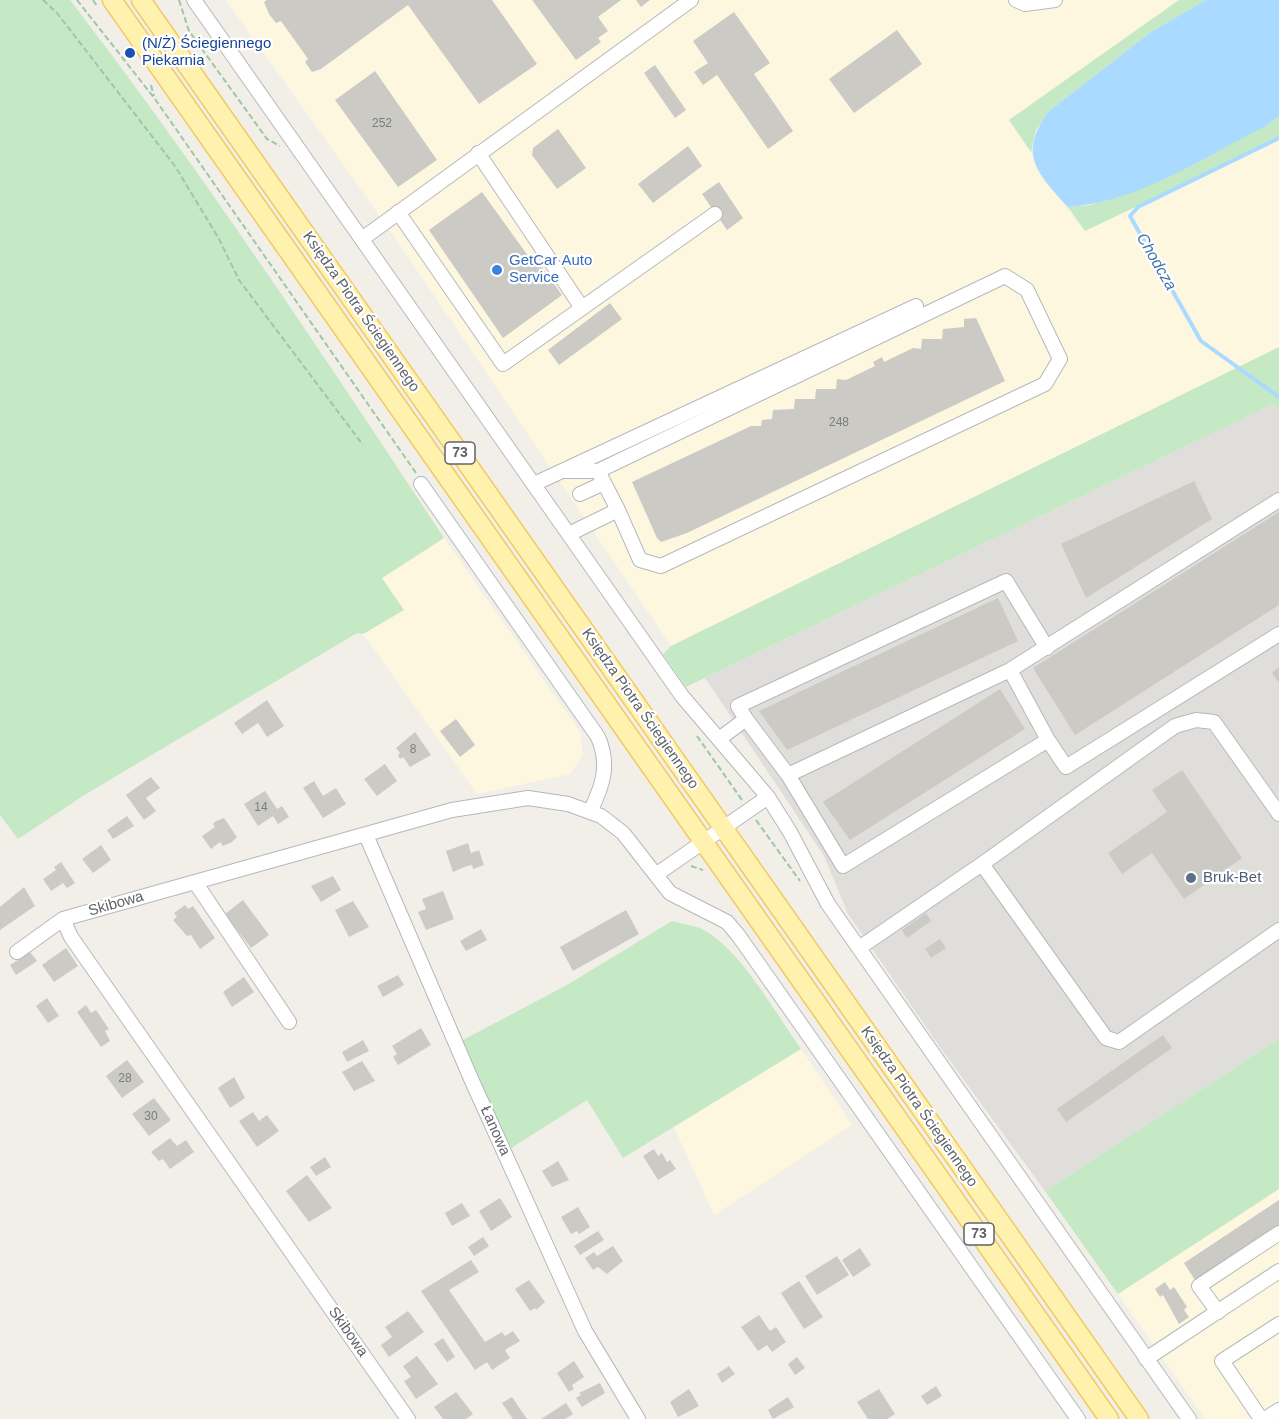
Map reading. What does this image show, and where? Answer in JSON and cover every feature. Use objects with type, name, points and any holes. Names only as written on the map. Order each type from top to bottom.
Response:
[{"type":"main road","name":"Księdza Piotra Ściegiennego","points":[[112,0],[1109,1419]]},
{"type":"main road","name":"Księdza Piotra Ściegiennego","points":[[141,0],[1138,1419]]},
{"type":"street","points":[[194,0],[682,696],[768,797],[790,832],[828,904],[1189,1419]]},
{"type":"street","points":[[362,239],[691,0]]},
{"type":"street","points":[[1016,0],[1025,4],[1055,0]]},
{"type":"street","points":[[478,153],[582,308]]},
{"type":"street","points":[[398,212],[503,364],[715,214]]},
{"type":"street","points":[[580,494],[601,477],[1005,276],[1027,290],[1060,359],[1045,384],[661,566],[640,560],[601,477]]},
{"type":"street","points":[[534,484],[915,306]]},
{"type":"street","points":[[562,471],[601,477]]},
{"type":"street","points":[[421,484],[598,737],[605,752],[604,781],[590,812]]},
{"type":"street","points":[[788,775],[1010,670],[1279,500]]},
{"type":"street","points":[[569,534],[618,510]]},
{"type":"street","points":[[1047,648],[1006,580],[738,706],[788,775],[843,866],[1048,740]]},
{"type":"street","points":[[1010,670],[1048,740],[1066,766],[1279,634]]},
{"type":"street","points":[[719,739],[746,719]]},
{"type":"street","points":[[859,948],[982,864],[1175,726],[1196,720],[1214,722],[1279,814]]},
{"type":"street","points":[[657,874],[768,797]]},
{"type":"street","name":"Skibowa","points":[[408,1419],[71,937],[63,919],[452,810],[528,798],[552,800],[602,816],[623,833],[657,874],[662,884],[677,898],[720,918],[738,935],[1078,1419]]},
{"type":"street","name":"Łanowa","points":[[366,835],[585,1331],[638,1419]]},
{"type":"street","points":[[982,864],[1106,1038],[1119,1042],[1279,930]]},
{"type":"street","points":[[195,882],[289,1022]]},
{"type":"street","points":[[17,952],[63,919]]},
{"type":"street","points":[[1218,1312],[1199,1286],[1279,1233]]},
{"type":"street","points":[[1146,1359],[1279,1271]]},
{"type":"street","points":[[1279,1324],[1222,1361],[1263,1419],[1279,1410]]},
{"type":"path","points":[[43,0],[57,13],[175,166],[219,239],[239,280],[363,445]]},
{"type":"path","points":[[77,0],[155,99],[417,473],[421,484]]},
{"type":"path","points":[[752,823],[756,820]]},
{"type":"path","points":[[683,869],[696,867],[708,876]]},
{"type":"shaded area","points":[[226,0],[1179,0],[1009,120],[1031,152],[1046,182],[1085,231],[1279,138],[1279,347],[671,646],[396,239]]},
{"type":"shaded area","points":[[1273,404],[1279,410],[1279,1039],[1045,1191],[942,1050],[848,914],[824,856],[705,678]]},
{"type":"shaded area","points":[[444,538],[580,732],[583,755],[570,774],[477,794],[363,634],[404,610],[381,578]]},
{"type":"shaded area","points":[[801,1049],[852,1125],[714,1215],[674,1127]]},
{"type":"shaded area","points":[[1279,1189],[1279,1419],[1205,1419],[1118,1294]]},
{"type":"green space","points":[[0,0],[70,0],[215,198],[444,538],[382,578],[404,610],[363,634],[357,633],[86,794],[18,839],[0,815]]},
{"type":"green space","points":[[1179,0],[1206,0],[1151,32],[1048,112],[1036,130],[1031,152],[1009,120]]},
{"type":"green space","points":[[1279,116],[1279,138],[1085,231],[1068,207],[1091,205],[1266,126]]},
{"type":"green space","points":[[1279,347],[1279,410],[1273,404],[686,687],[663,654],[671,646]]},
{"type":"green space","points":[[672,921],[704,930],[731,951],[757,984],[801,1049],[623,1158],[587,1100],[508,1150],[461,1041],[567,985]]},
{"type":"green space","points":[[1279,1039],[1279,1189],[1118,1294],[1045,1191]]},
{"type":"water","points":[[1206,0],[1279,0],[1279,116],[1266,126],[1145,187],[1120,197],[1068,207],[1048,184],[1035,163],[1034,140],[1048,112],[1151,32]]},
{"type":"building","points":[[267,0],[492,0],[537,64],[479,104],[408,5],[321,69],[312,72],[305,62],[308,59],[281,21],[276,23],[269,14],[264,2]]},
{"type":"building","points":[[532,0],[621,0],[598,17],[608,31],[598,38],[601,42],[576,60]]},
{"type":"building","points":[[636,0],[650,0],[641,7]]},
{"type":"building","points":[[734,12],[770,63],[754,74],[793,131],[768,149],[717,75],[703,85],[694,72],[708,63],[693,41]]},
{"type":"building","points":[[897,30],[922,64],[854,113],[829,79]]},
{"type":"building","points":[[655,65],[686,110],[675,118],[644,73]]},
{"type":"building","points":[[375,71],[437,160],[398,187],[335,100]]},
{"type":"building","points":[[558,129],[586,168],[557,189],[532,155],[533,148]]},
{"type":"building","points":[[688,146],[702,166],[653,203],[638,184]]},
{"type":"building","points":[[719,182],[743,218],[727,230],[702,194]]},
{"type":"building","name":"GetCar Auto Service","points":[[482,192],[531,260],[535,257],[562,295],[503,338],[429,230]]},
{"type":"building","points":[[610,303],[622,319],[559,365],[548,350]]},
{"type":"building","points":[[976,318],[1005,381],[687,533],[661,542],[657,538],[632,482],[751,426],[761,426],[762,420],[772,419],[773,410],[794,409],[795,399],[815,399],[816,389],[836,389],[837,379],[846,380],[875,366],[873,362],[882,357],[884,362],[913,348],[921,349],[922,339],[942,339],[943,329],[964,327],[964,319]]},
{"type":"building","points":[[1194,481],[1212,519],[1086,598],[1061,544]]},
{"type":"building","points":[[1279,512],[1279,605],[1075,735],[1033,668]]},
{"type":"building","points":[[998,598],[1018,641],[787,750],[759,711]]},
{"type":"building","points":[[1279,667],[1279,683],[1272,673]]},
{"type":"building","points":[[1000,689],[1025,729],[850,840],[823,802]]},
{"type":"building","points":[[267,700],[284,726],[267,737],[258,723],[242,734],[234,723]]},
{"type":"building","points":[[456,719],[475,745],[460,757],[440,731]]},
{"type":"building","points":[[415,732],[431,755],[410,767],[403,757],[400,759],[398,755],[400,753],[396,748]]},
{"type":"building","points":[[385,764],[397,781],[377,796],[364,779]]},
{"type":"building","points":[[1182,770],[1242,858],[1184,899],[1152,853],[1122,874],[1108,853],[1167,812],[1152,790]]},
{"type":"building","points":[[151,777],[160,788],[146,798],[156,811],[144,820],[126,795]]},
{"type":"building","points":[[314,781],[323,796],[336,788],[346,804],[323,818],[303,788]]},
{"type":"building","points":[[265,791],[277,809],[282,806],[289,817],[278,824],[273,816],[258,826],[244,804]]},
{"type":"building","points":[[127,816],[134,826],[113,839],[107,830]]},
{"type":"building","points":[[224,818],[237,837],[223,846],[220,842],[211,849],[202,836],[215,827],[213,824],[216,821]]},
{"type":"building","points":[[468,843],[471,853],[479,850],[484,865],[473,869],[472,865],[467,866],[453,872],[446,851]]},
{"type":"building","points":[[101,845],[111,860],[93,873],[82,859]]},
{"type":"building","points":[[61,862],[75,883],[67,888],[63,883],[51,891],[43,879],[56,870],[54,867]]},
{"type":"building","points":[[333,876],[341,890],[321,902],[311,886]]},
{"type":"building","points":[[24,887],[35,906],[0,930],[0,907]]},
{"type":"building","points":[[443,891],[454,919],[426,930],[418,912],[426,909],[422,899]]},
{"type":"building","points":[[243,900],[269,935],[251,948],[225,914]]},
{"type":"building","points":[[353,901],[369,927],[349,937],[335,910]]},
{"type":"building","points":[[185,905],[188,909],[193,906],[215,938],[200,949],[191,935],[187,936],[173,920],[177,917],[174,913]]},
{"type":"building","points":[[626,910],[639,934],[573,971],[560,947]]},
{"type":"building","points":[[926,913],[931,921],[907,938],[902,930]]},
{"type":"building","points":[[481,929],[487,940],[466,951],[460,941]]},
{"type":"building","points":[[940,939],[946,948],[931,958],[925,949]]},
{"type":"building","points":[[66,948],[78,966],[54,982],[42,965]]},
{"type":"building","points":[[30,952],[37,961],[16,975],[10,965]]},
{"type":"building","points":[[398,975],[404,985],[383,997],[377,986]]},
{"type":"building","points":[[244,977],[254,992],[232,1007],[223,992]]},
{"type":"building","points":[[47,998],[59,1016],[48,1023],[36,1006]]},
{"type":"building","points":[[86,1005],[91,1013],[96,1010],[109,1029],[105,1031],[110,1041],[101,1047],[77,1012]]},
{"type":"building","points":[[421,1028],[431,1045],[398,1065],[393,1057],[397,1054],[392,1046]]},
{"type":"building","points":[[1163,1035],[1172,1048],[1066,1122],[1057,1109]]},
{"type":"building","points":[[363,1040],[369,1051],[347,1062],[342,1052]]},
{"type":"building","points":[[127,1060],[144,1082],[122,1098],[106,1076]]},
{"type":"building","points":[[362,1061],[375,1081],[354,1091],[342,1072]]},
{"type":"building","points":[[234,1077],[245,1098],[230,1108],[218,1088]]},
{"type":"building","points":[[154,1098],[171,1120],[149,1136],[132,1114]]},
{"type":"building","points":[[253,1112],[259,1121],[267,1115],[279,1131],[257,1147],[239,1121]]},
{"type":"building","points":[[170,1138],[177,1146],[186,1140],[194,1152],[170,1169],[163,1159],[159,1161],[151,1152]]},
{"type":"building","points":[[654,1149],[658,1156],[662,1153],[667,1162],[670,1160],[676,1169],[658,1180],[643,1156]]},
{"type":"building","points":[[325,1157],[331,1167],[316,1176],[310,1167]]},
{"type":"building","points":[[558,1161],[569,1180],[552,1187],[542,1171]]},
{"type":"building","points":[[307,1175],[332,1208],[309,1222],[286,1191]]},
{"type":"building","points":[[500,1198],[512,1217],[491,1231],[479,1211]]},
{"type":"building","points":[[1279,1200],[1279,1225],[1195,1280],[1184,1263]]},
{"type":"building","points":[[462,1203],[470,1216],[452,1226],[445,1213]]},
{"type":"building","points":[[578,1207],[590,1227],[579,1234],[577,1231],[571,1234],[561,1217]]},
{"type":"building","points":[[598,1231],[604,1240],[580,1255],[574,1246]]},
{"type":"building","points":[[483,1237],[489,1246],[474,1256],[468,1247]]},
{"type":"building","points":[[613,1246],[623,1261],[607,1274],[598,1267],[593,1270],[585,1258],[594,1252],[597,1256]]},
{"type":"building","points":[[860,1248],[871,1265],[853,1277],[842,1260]]},
{"type":"building","points":[[837,1256],[849,1275],[817,1295],[805,1276]]},
{"type":"building","points":[[471,1260],[479,1272],[449,1290],[485,1342],[502,1332],[505,1336],[513,1331],[520,1341],[505,1350],[510,1358],[492,1370],[487,1362],[475,1370],[421,1291]]},
{"type":"building","points":[[529,1280],[545,1302],[536,1310],[535,1308],[530,1311],[515,1289]]},
{"type":"building","points":[[799,1281],[823,1317],[804,1329],[781,1293]]},
{"type":"building","points":[[1165,1282],[1170,1290],[1174,1287],[1187,1307],[1184,1310],[1189,1317],[1179,1324],[1163,1295],[1160,1297],[1155,1289]]},
{"type":"building","points":[[408,1311],[424,1332],[389,1357],[381,1345],[392,1337],[385,1327]]},
{"type":"building","points":[[759,1315],[770,1331],[776,1327],[786,1342],[772,1352],[767,1345],[758,1351],[741,1327]]},
{"type":"building","points":[[443,1338],[455,1357],[447,1362],[434,1344]]},
{"type":"building","points":[[417,1356],[438,1384],[416,1399],[404,1381],[411,1377],[403,1366]]},
{"type":"building","points":[[797,1357],[805,1368],[795,1375],[788,1364]]},
{"type":"building","points":[[574,1361],[584,1377],[572,1385],[574,1389],[569,1392],[557,1373]]},
{"type":"building","points":[[729,1366],[735,1374],[722,1383],[717,1374]]},
{"type":"building","points":[[600,1383],[605,1393],[582,1407],[576,1398],[581,1395],[579,1393]]},
{"type":"building","points":[[936,1386],[942,1396],[927,1405],[921,1396]]},
{"type":"building","points":[[689,1389],[699,1406],[678,1417],[670,1402]]},
{"type":"building","points":[[879,1389],[895,1414],[887,1419],[868,1419],[857,1402]]},
{"type":"building","points":[[456,1392],[473,1414],[466,1419],[443,1419],[434,1407]]},
{"type":"building","points":[[512,1397],[527,1419],[513,1419],[502,1403]]},
{"type":"building","points":[[788,1397],[794,1407],[773,1419],[768,1410]]},
{"type":"building","points":[[566,1403],[573,1414],[565,1419],[541,1419]]},
{"type":"waterway","name":"Chodcza","points":[[1279,138],[1138,207],[1130,216],[1201,341],[1279,397]]},
{"type":"place","name":"(N/Ż) Ściegiennego Piekarnia","points":[[130,53]]},
{"type":"place","name":"GetCar Auto Service","points":[[497,270]]},
{"type":"place","name":"Bruk-Bet","points":[[1191,878]]}]
